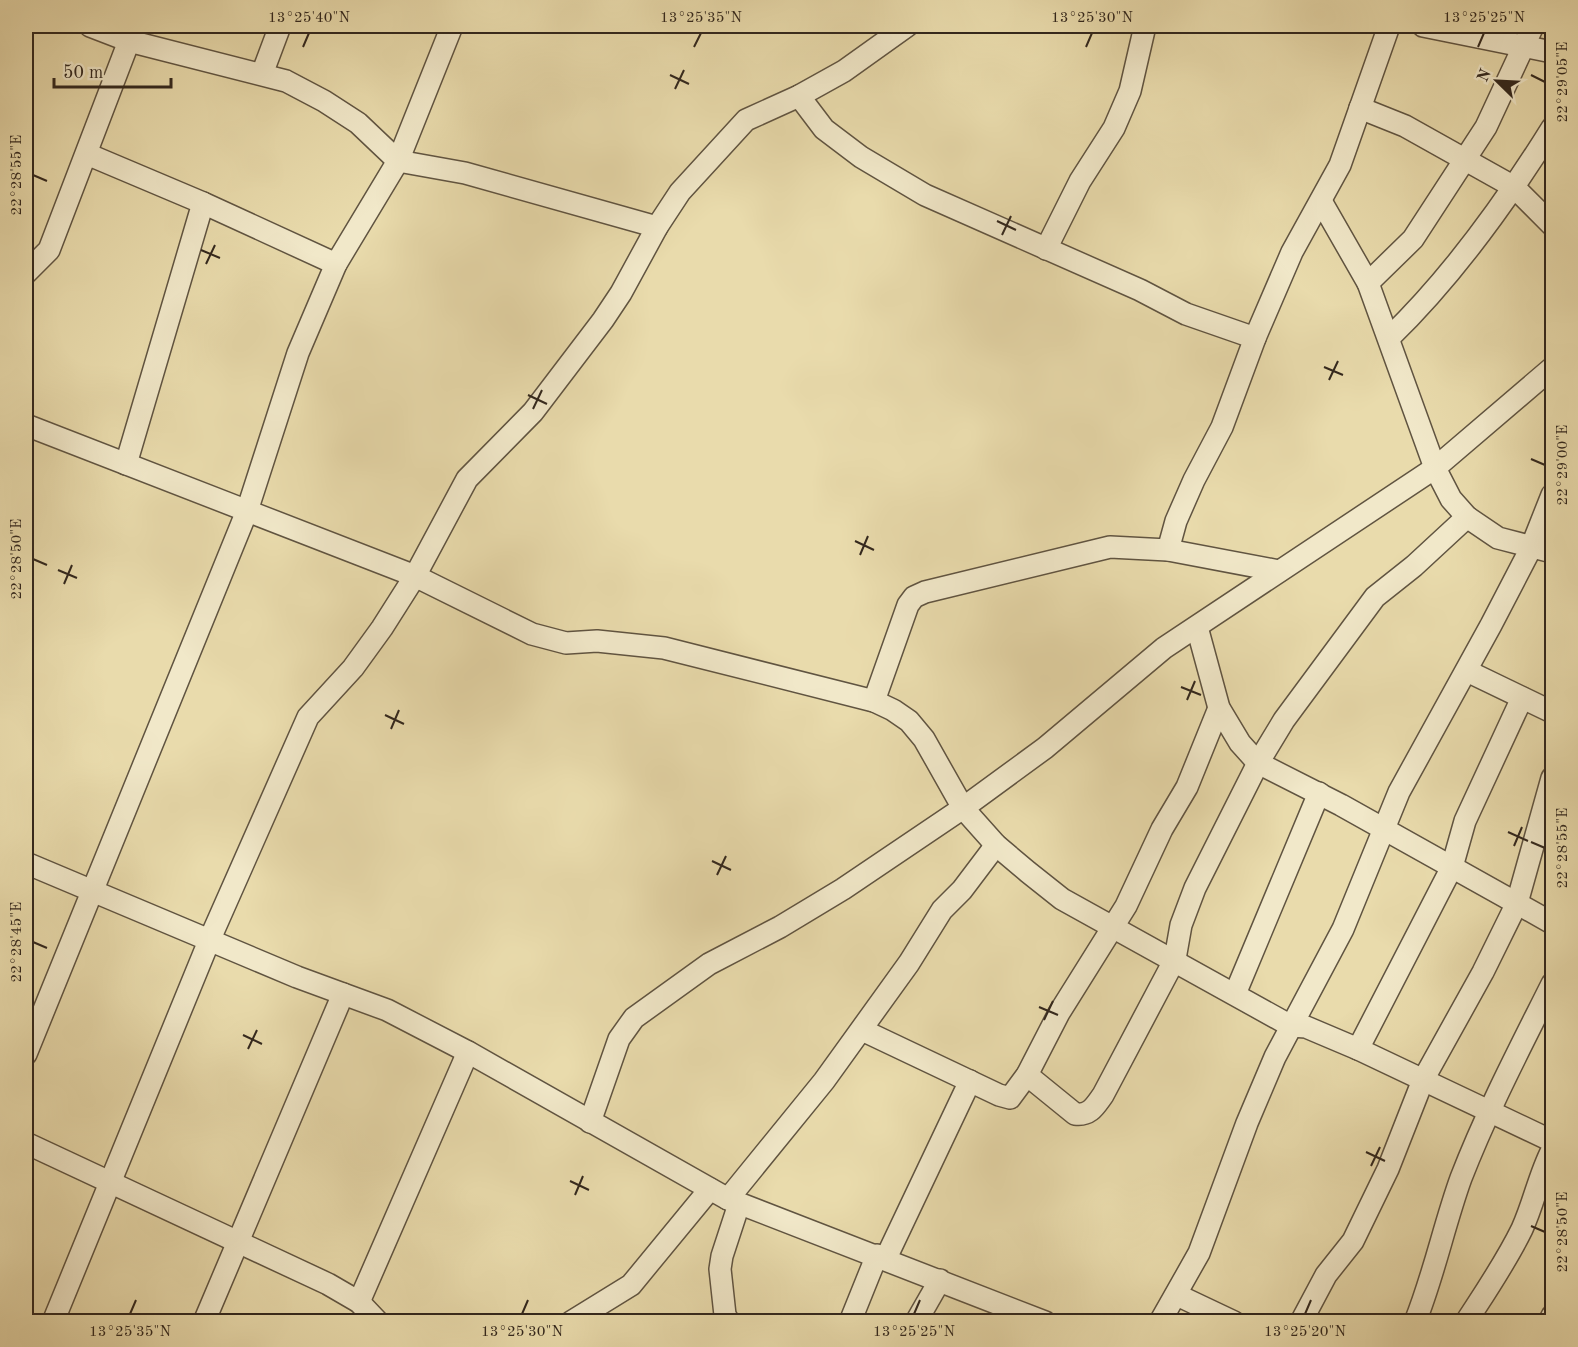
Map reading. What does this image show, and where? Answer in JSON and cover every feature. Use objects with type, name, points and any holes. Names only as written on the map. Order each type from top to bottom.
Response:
[{"type":"street","points":[[90,26],[129,41],[286,81],[324,101],[358,123],[398,161],[465,173],[657,227]]},
{"type":"street","points":[[262,74],[280,26]]},
{"type":"street","points":[[26,1054],[247,511],[298,353],[336,264],[398,161],[452,26]]},
{"type":"street","points":[[53,1322],[209,941],[308,717],[353,668],[415,576],[467,479],[533,412],[621,293],[657,227],[680,192],[746,120],[799,96],[844,70],[907,26]]},
{"type":"street","points":[[1046,249],[1080,181],[1114,128],[1130,91],[1145,26]]},
{"type":"street","points":[[1168,550],[1176,521],[1194,480],[1222,427],[1255,338],[1292,252],[1340,165],[1389,26]]},
{"type":"street","points":[[1423,26],[1552,52]]},
{"type":"street","points":[[1368,283],[1413,239],[1462,160],[1486,127],[1533,26]]},
{"type":"street","points":[[26,273],[49,250],[129,41]]},
{"type":"street","points":[[799,96],[824,129],[861,157],[925,195],[1140,290],[1186,314],[1255,338]]},
{"type":"street","points":[[1360,108],[1405,126],[1462,160],[1514,187],[1552,225]]},
{"type":"street","points":[[1389,338],[1414,314],[1514,187],[1552,128]]},
{"type":"street","points":[[87,154],[203,202],[336,264]]},
{"type":"street","points":[[1321,201],[1368,283],[1434,468],[1451,499],[1467,517],[1498,538],[1552,552]]},
{"type":"street","points":[[126,465],[203,202]]},
{"type":"street","points":[[590,1122],[620,1039],[634,1018],[709,964],[780,927],[843,889],[963,808],[1045,748],[1164,648],[1434,468],[1552,369]]},
{"type":"street","points":[[26,425],[415,576],[532,634],[566,643],[597,641],[664,648],[874,701],[893,710],[916,730],[963,808],[996,845],[1062,899],[1112,928],[1175,959],[1291,1026],[1306,1027],[1552,1141]]},
{"type":"street","points":[[1160,1322],[1200,1253],[1247,1124],[1291,1026],[1343,929],[1383,829],[1421,748],[1467,671],[1531,548],[1552,495]]},
{"type":"street","points":[[1027,1075],[1075,1114],[1083,1115],[1092,1110],[1103,1095],[1175,959],[1181,925],[1196,888],[1258,763],[1307,686],[1376,597],[1414,566],[1467,517]]},
{"type":"street","points":[[874,701],[908,605],[914,597],[925,592],[1110,547],[1168,550],[1279,571]]},
{"type":"street","points":[[1197,627],[1219,708],[1240,743],[1258,763],[1319,793],[1552,923]]},
{"type":"street","points":[[1467,671],[1552,712]]},
{"type":"street","points":[[1358,1050],[1452,867],[1465,821],[1522,698]]},
{"type":"street","points":[[862,1030],[1010,1098],[1027,1075],[1059,1013],[1112,928],[1187,787],[1219,708]]},
{"type":"street","points":[[1301,1322],[1326,1275],[1353,1241],[1388,1169],[1423,1080],[1517,903],[1552,778]]},
{"type":"street","points":[[1235,994],[1319,793]]},
{"type":"street","points":[[572,1322],[603,1314],[649,1266],[726,1197],[781,1137],[862,1030],[942,910],[962,890],[996,845]]},
{"type":"street","points":[[26,863],[209,941],[387,1010],[468,1052],[726,1197],[940,1280],[999,1312],[1045,1322]]},
{"type":"street","points":[[1415,1322],[1427,1293],[1443,1231],[1489,1110],[1552,984]]},
{"type":"street","points":[[204,1322],[343,994]]},
{"type":"street","points":[[359,1302],[468,1052]]},
{"type":"street","points":[[850,1322],[970,1081]]},
{"type":"street","points":[[26,1143],[327,1284],[359,1302],[378,1322]]},
{"type":"street","points":[[1466,1322],[1500,1269],[1522,1228],[1552,1150]]},
{"type":"street","points":[[726,1197],[725,1242],[720,1269],[725,1315],[729,1322]]},
{"type":"street","points":[[916,1322],[940,1280]]},
{"type":"street","points":[[1177,1295],[1234,1322]]},
{"type":"street","points":[[1549,1322],[1552,1316]]}]
